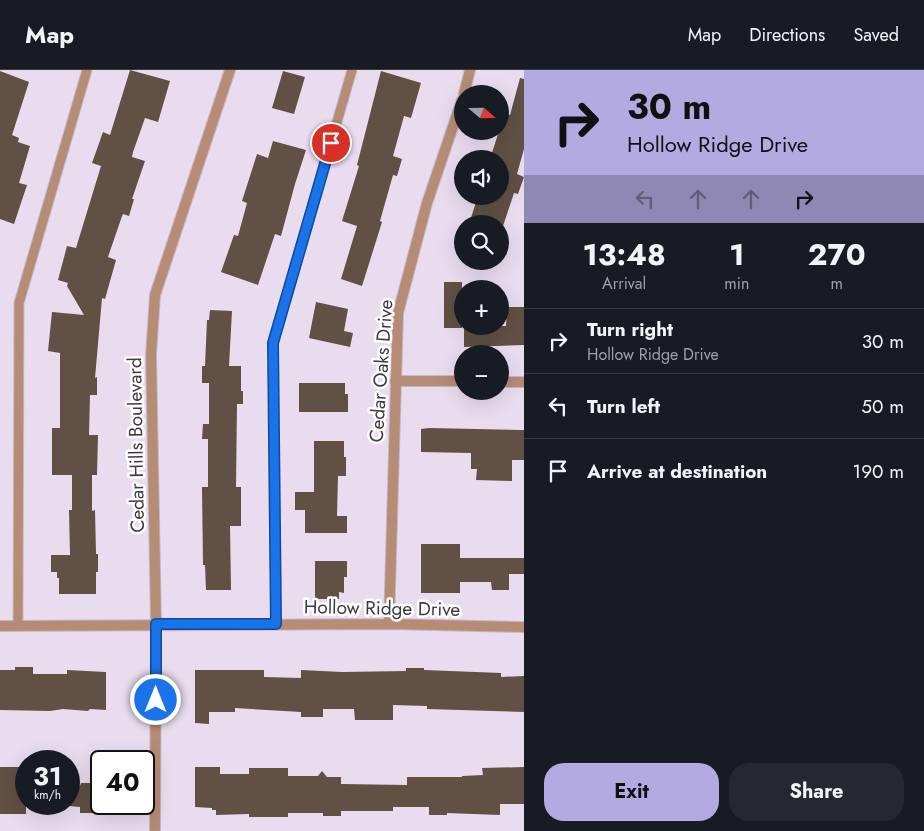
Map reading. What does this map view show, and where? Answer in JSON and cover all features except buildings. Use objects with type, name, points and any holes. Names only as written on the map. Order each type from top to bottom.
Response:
[{"type":"street","name":"Cedar Hills Boulevard","points":[[155,831],[156,624],[151,355],[155,295],[230,70]]},
{"type":"street","points":[[466,85],[470,70]]},
{"type":"street","name":"Cedar Oaks Drive","points":[[389,624],[398,313],[427,203],[454,124]]},
{"type":"street","points":[[396,381],[454,381]]},
{"type":"street","points":[[509,382],[524,382]]},
{"type":"street","name":"Hollow Ridge Drive","points":[[0,626],[389,624],[524,627]]},
{"type":"lane","points":[[18,626],[19,303],[87,70]]},
{"type":"lane","points":[[276,624],[273,343],[352,70]]},
{"type":"route","points":[[156,700],[156,624],[276,624],[273,343],[331,143]]}]
